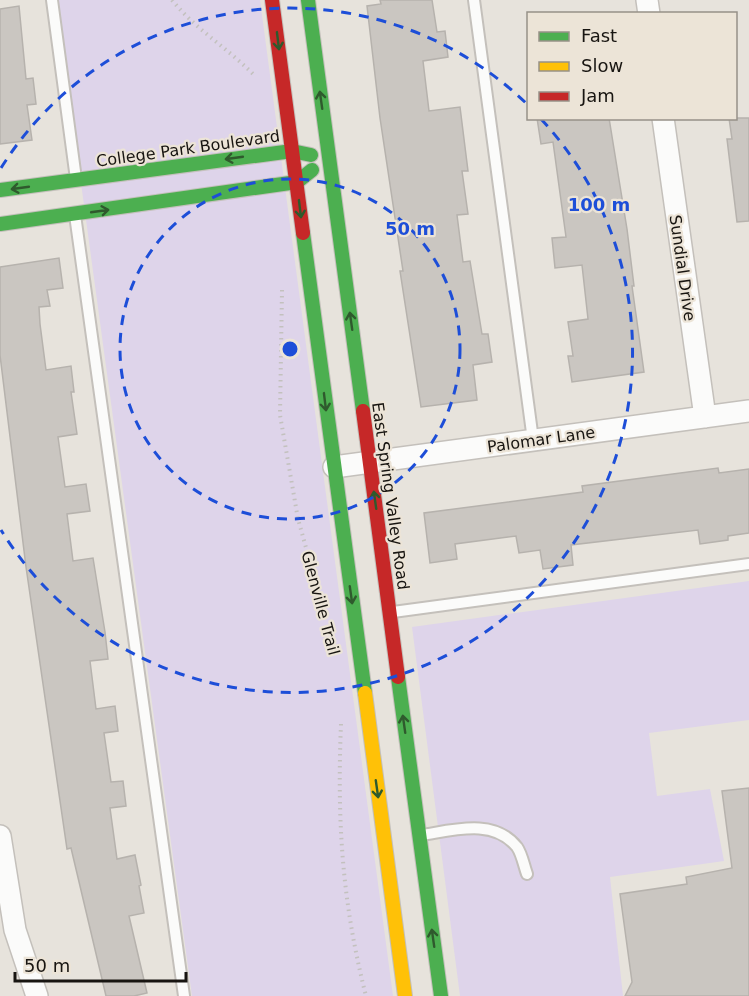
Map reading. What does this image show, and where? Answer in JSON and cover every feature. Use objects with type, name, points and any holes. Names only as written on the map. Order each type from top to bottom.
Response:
[{"type":"street","points":[[272,0],[405,996]]},
{"type":"street","name":"East Spring Valley Road","points":[[308,0],[441,996]]},
{"type":"street","name":"Sundial Drive","points":[[663,120],[705,417]]},
{"type":"street","name":"College Park Boulevard","points":[[0,190],[292,151],[329,158]]},
{"type":"street","points":[[0,224],[297,182],[329,158]]},
{"type":"street","name":"Palomar Lane","points":[[334,467],[749,411]]},
{"type":"street","points":[[0,836],[15,930],[37,996]]},
{"type":"lane","points":[[52,0],[76,179]]},
{"type":"lane","points":[[474,0],[533,440]]},
{"type":"lane","points":[[75,215],[184,996]]},
{"type":"lane","points":[[389,612],[749,564]]},
{"type":"lane","points":[[419,835],[469,828],[495,830],[517,848],[527,874]]},
{"type":"path","points":[[172,0],[186,17],[215,39],[258,78]]},
{"type":"path","name":"Glenville Trail","points":[[282,286],[280,415],[298,519],[328,626]]},
{"type":"path","points":[[341,713],[339,826],[344,886],[366,996]]},
{"type":"shaded area","points":[[56,0],[260,0],[393,996],[192,996]]},
{"type":"shaded area","points":[[749,581],[749,720],[649,733],[657,796],[710,789],[724,861],[610,877],[623,996],[460,996],[412,627]]},
{"type":"building","points":[[380,0],[432,0],[437,32],[445,31],[448,57],[423,61],[429,111],[460,107],[468,171],[462,171],[468,214],[457,215],[463,262],[470,261],[482,334],[488,334],[492,362],[473,365],[477,400],[421,407],[400,271],[403,271],[380,118],[367,6],[381,4]]},
{"type":"building","points":[[19,6],[26,79],[33,78],[36,104],[27,105],[32,140],[0,144],[0,9]]},
{"type":"building","points":[[749,118],[749,221],[737,222],[727,139],[732,139],[729,120]]},
{"type":"building","points":[[537,120],[609,120],[627,229],[644,372],[572,382],[568,356],[573,356],[568,322],[588,319],[582,265],[555,268],[552,238],[566,237],[553,142],[541,144]]},
{"type":"building","points":[[59,258],[63,288],[47,290],[50,306],[39,307],[40,324],[46,370],[71,366],[74,392],[71,392],[77,434],[58,437],[65,487],[86,484],[90,511],[67,514],[73,561],[93,558],[108,659],[90,661],[96,709],[115,706],[118,731],[104,733],[111,782],[123,781],[126,806],[110,808],[117,859],[135,855],[141,885],[139,886],[144,913],[129,916],[147,993],[134,996],[106,996],[71,848],[67,849],[26,567],[0,355],[0,267]]},
{"type":"building","points":[[718,468],[719,473],[749,469],[749,533],[728,536],[728,540],[700,544],[698,530],[571,545],[573,565],[543,569],[540,550],[519,553],[516,536],[455,544],[457,559],[430,563],[424,513],[583,492],[582,486]]},
{"type":"building","points":[[749,788],[749,996],[625,996],[632,982],[620,894],[687,884],[686,877],[732,868],[722,791]]},
{"type":"traffic: fast","points":[[308,0],[363,411]]},
{"type":"traffic: fast","points":[[0,190],[292,151],[311,155]]},
{"type":"traffic: fast","points":[[0,224],[297,182],[312,170]]},
{"type":"traffic: fast","points":[[303,233],[365,693]]},
{"type":"traffic: fast","points":[[398,677],[441,996]]},
{"type":"traffic: slow","points":[[365,693],[405,996]]},
{"type":"traffic: jam","points":[[272,0],[303,233]]},
{"type":"traffic: jam","points":[[363,411],[398,677]]}]
